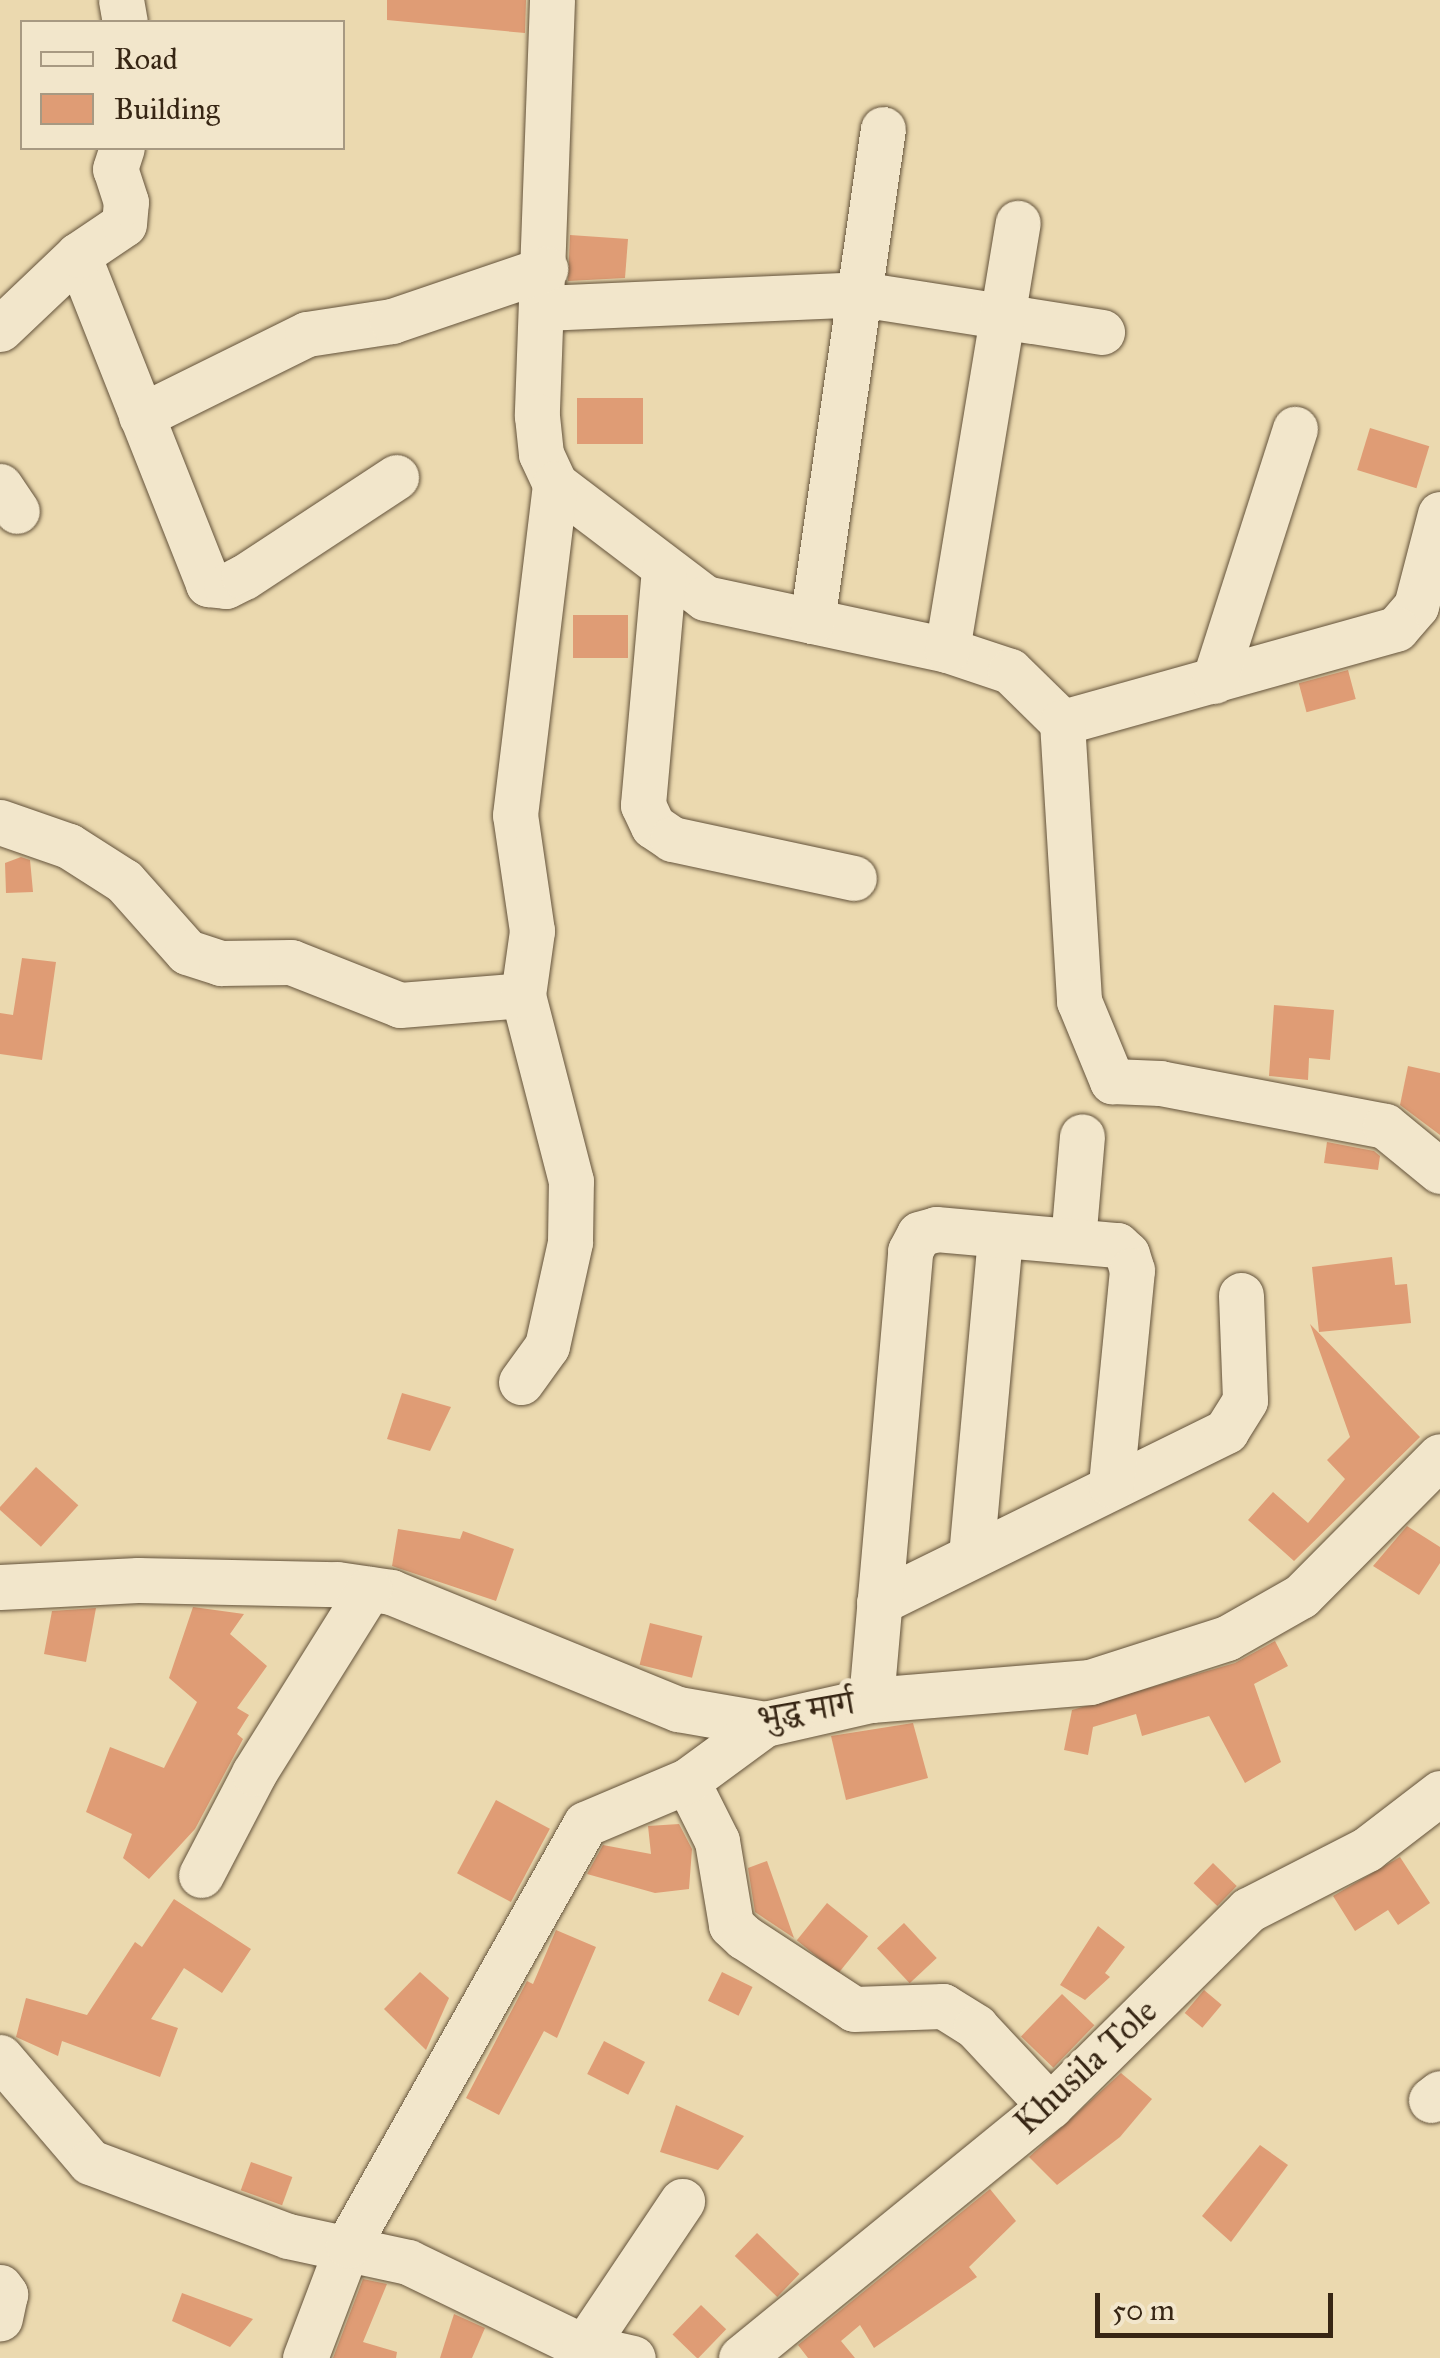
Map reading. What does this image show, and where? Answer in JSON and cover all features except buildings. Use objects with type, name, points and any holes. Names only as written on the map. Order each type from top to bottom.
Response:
[{"type":"street","points":[[552,0],[537,416],[540,454],[556,484],[704,598],[947,650],[1010,671],[1062,722],[1079,1001],[1112,1081],[1160,1083],[1385,1126],[1440,1171]]},
{"type":"street","points":[[812,621],[883,129]]},
{"type":"street","points":[[0,328],[78,255],[124,224],[126,202],[116,168],[121,150]]},
{"type":"street","points":[[947,650],[1018,223]]},
{"type":"street","points":[[78,255],[208,584],[226,586],[244,577],[396,477]]},
{"type":"street","points":[[142,416],[307,334],[392,321],[544,288],[860,294],[1102,332]]},
{"type":"street","points":[[1214,681],[1295,429]]},
{"type":"street","points":[[521,1382],[548,1346],[570,1242],[572,1181],[523,995],[532,931],[515,815],[556,484]]},
{"type":"street","points":[[1062,722],[1396,629],[1416,606],[1440,514]]},
{"type":"street","points":[[664,569],[642,805],[653,826],[672,839],[854,878]]},
{"type":"street","points":[[0,822],[69,846],[124,881],[187,952],[222,963],[291,962],[400,1004],[523,995]]},
{"type":"street","points":[[1072,1241],[1082,1136]]},
{"type":"street","points":[[871,1700],[910,1251],[919,1234],[936,1229],[1117,1244],[1132,1270],[1110,1485]]},
{"type":"street","points":[[971,1556],[1000,1235]]},
{"type":"street","points":[[879,1602],[1226,1430],[1240,1417],[1241,1295]]},
{"type":"street","name":"भुद्ध मार्ग","points":[[0,1587],[138,1580],[369,1589],[449,1610],[678,1709],[764,1724],[871,1700],[1090,1682],[1227,1638],[1301,1596],[1440,1456]]},
{"type":"street","points":[[201,1875],[254,1772],[369,1589]]},
{"type":"street","points":[[304,2358],[348,2245],[586,1824],[687,1781],[764,1724]]},
{"type":"street","points":[[687,1781],[717,1841],[731,1925],[744,1937],[854,2008],[944,2006],[976,2027],[1050,2106]]},
{"type":"street","name":"Khusila Tole","points":[[740,2358],[1050,2106],[1248,1910],[1431,1814]]},
{"type":"street","points":[[0,2057],[90,2162],[288,2236],[348,2245],[408,2262],[584,2347],[632,2358]]},
{"type":"street","points":[[584,2347],[682,2201]]},
{"type":"street","points":[[0,2287],[6,2294],[0,2318]]}]
